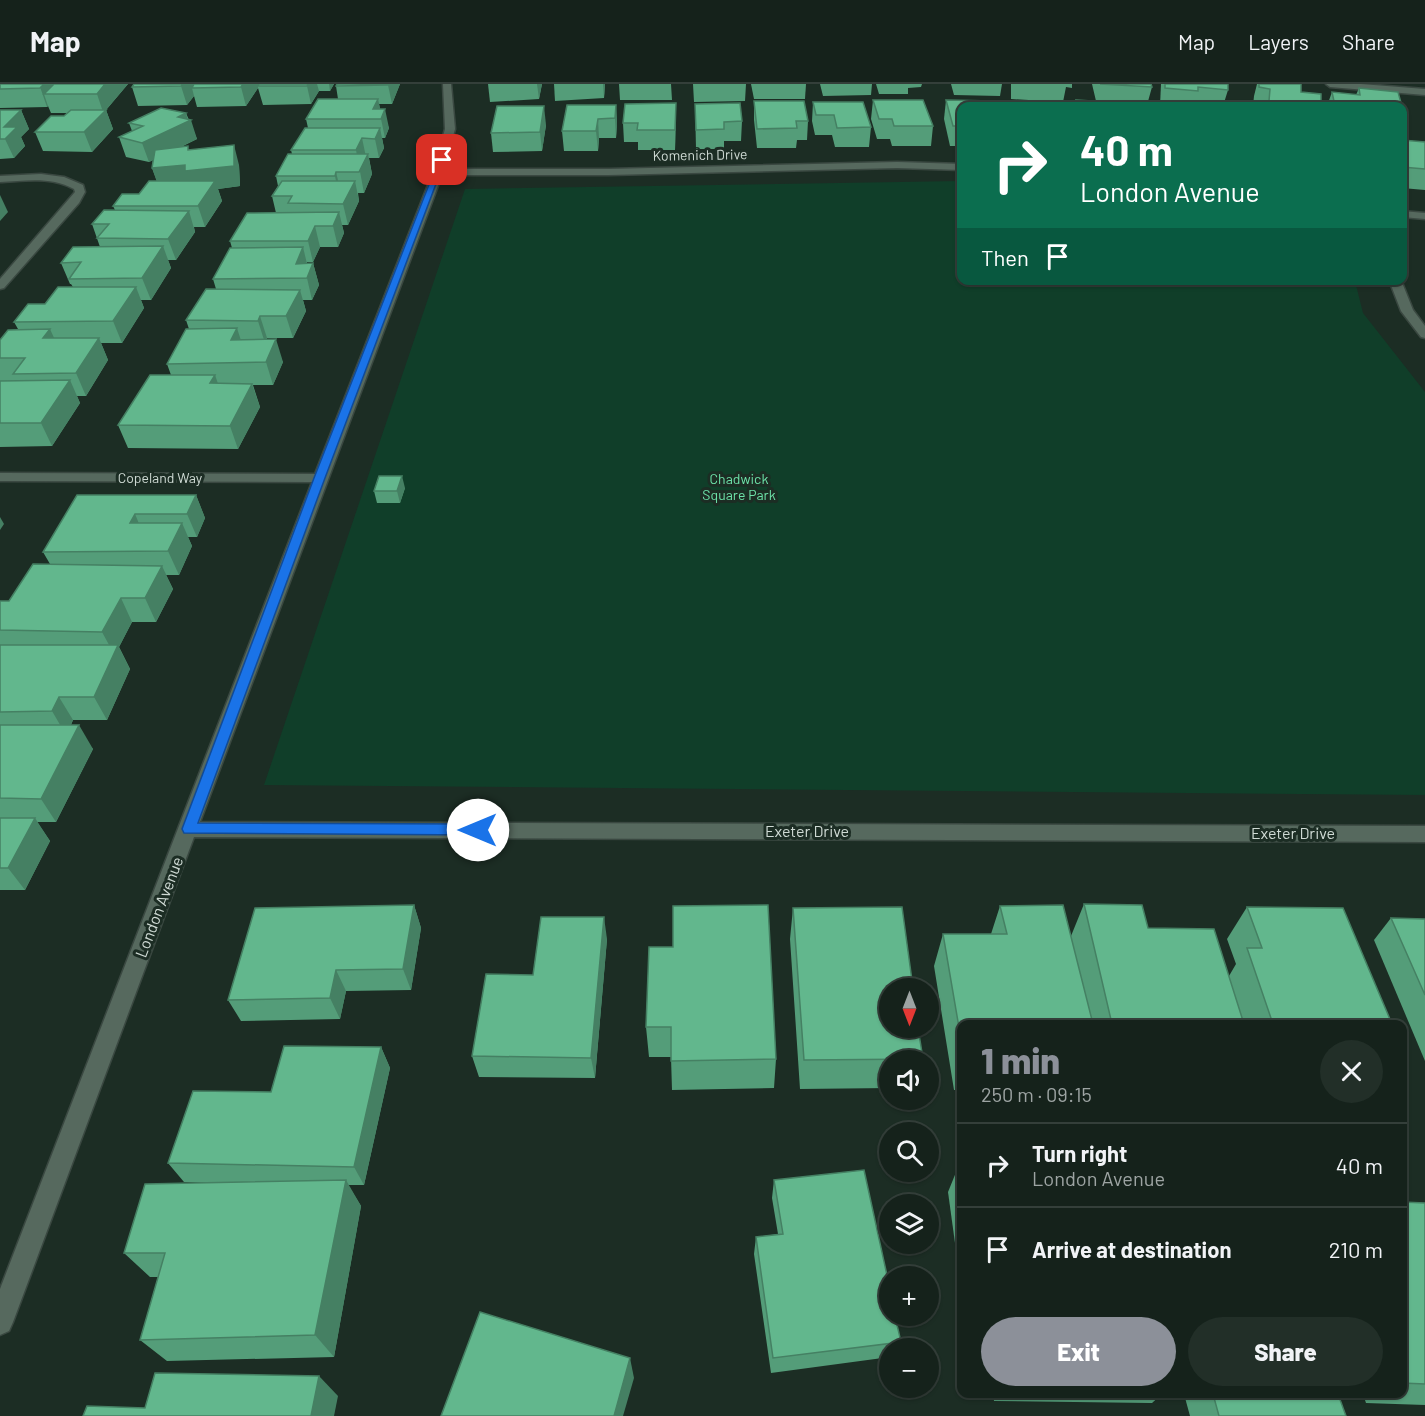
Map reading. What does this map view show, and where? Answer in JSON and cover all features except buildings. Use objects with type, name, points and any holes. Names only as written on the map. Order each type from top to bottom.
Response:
[{"type":"street","name":"London Avenue","points":[[0,1322],[438,172],[450,129],[447,84]]},
{"type":"street","points":[[1330,84],[1425,92]]},
{"type":"street","name":"Komenich Drive","points":[[438,172],[957,166]]},
{"type":"street","points":[[0,179],[47,178],[69,181],[78,187],[80,192],[75,201],[0,286]]},
{"type":"street","points":[[1407,214],[1425,216]]},
{"type":"street","points":[[1397,285],[1407,311],[1425,334]]},
{"type":"street","name":"Copeland Way","points":[[0,477],[320,478]]},
{"type":"street","name":"Exeter Drive","points":[[189,829],[1425,834]]},
{"type":"green space","name":"Chadwick Square Park","points":[[957,181],[957,285],[1356,285],[1363,313],[1425,392],[1425,795],[264,785],[465,189]]},
{"type":"route","points":[[442,160],[189,829],[478,830]]}]
